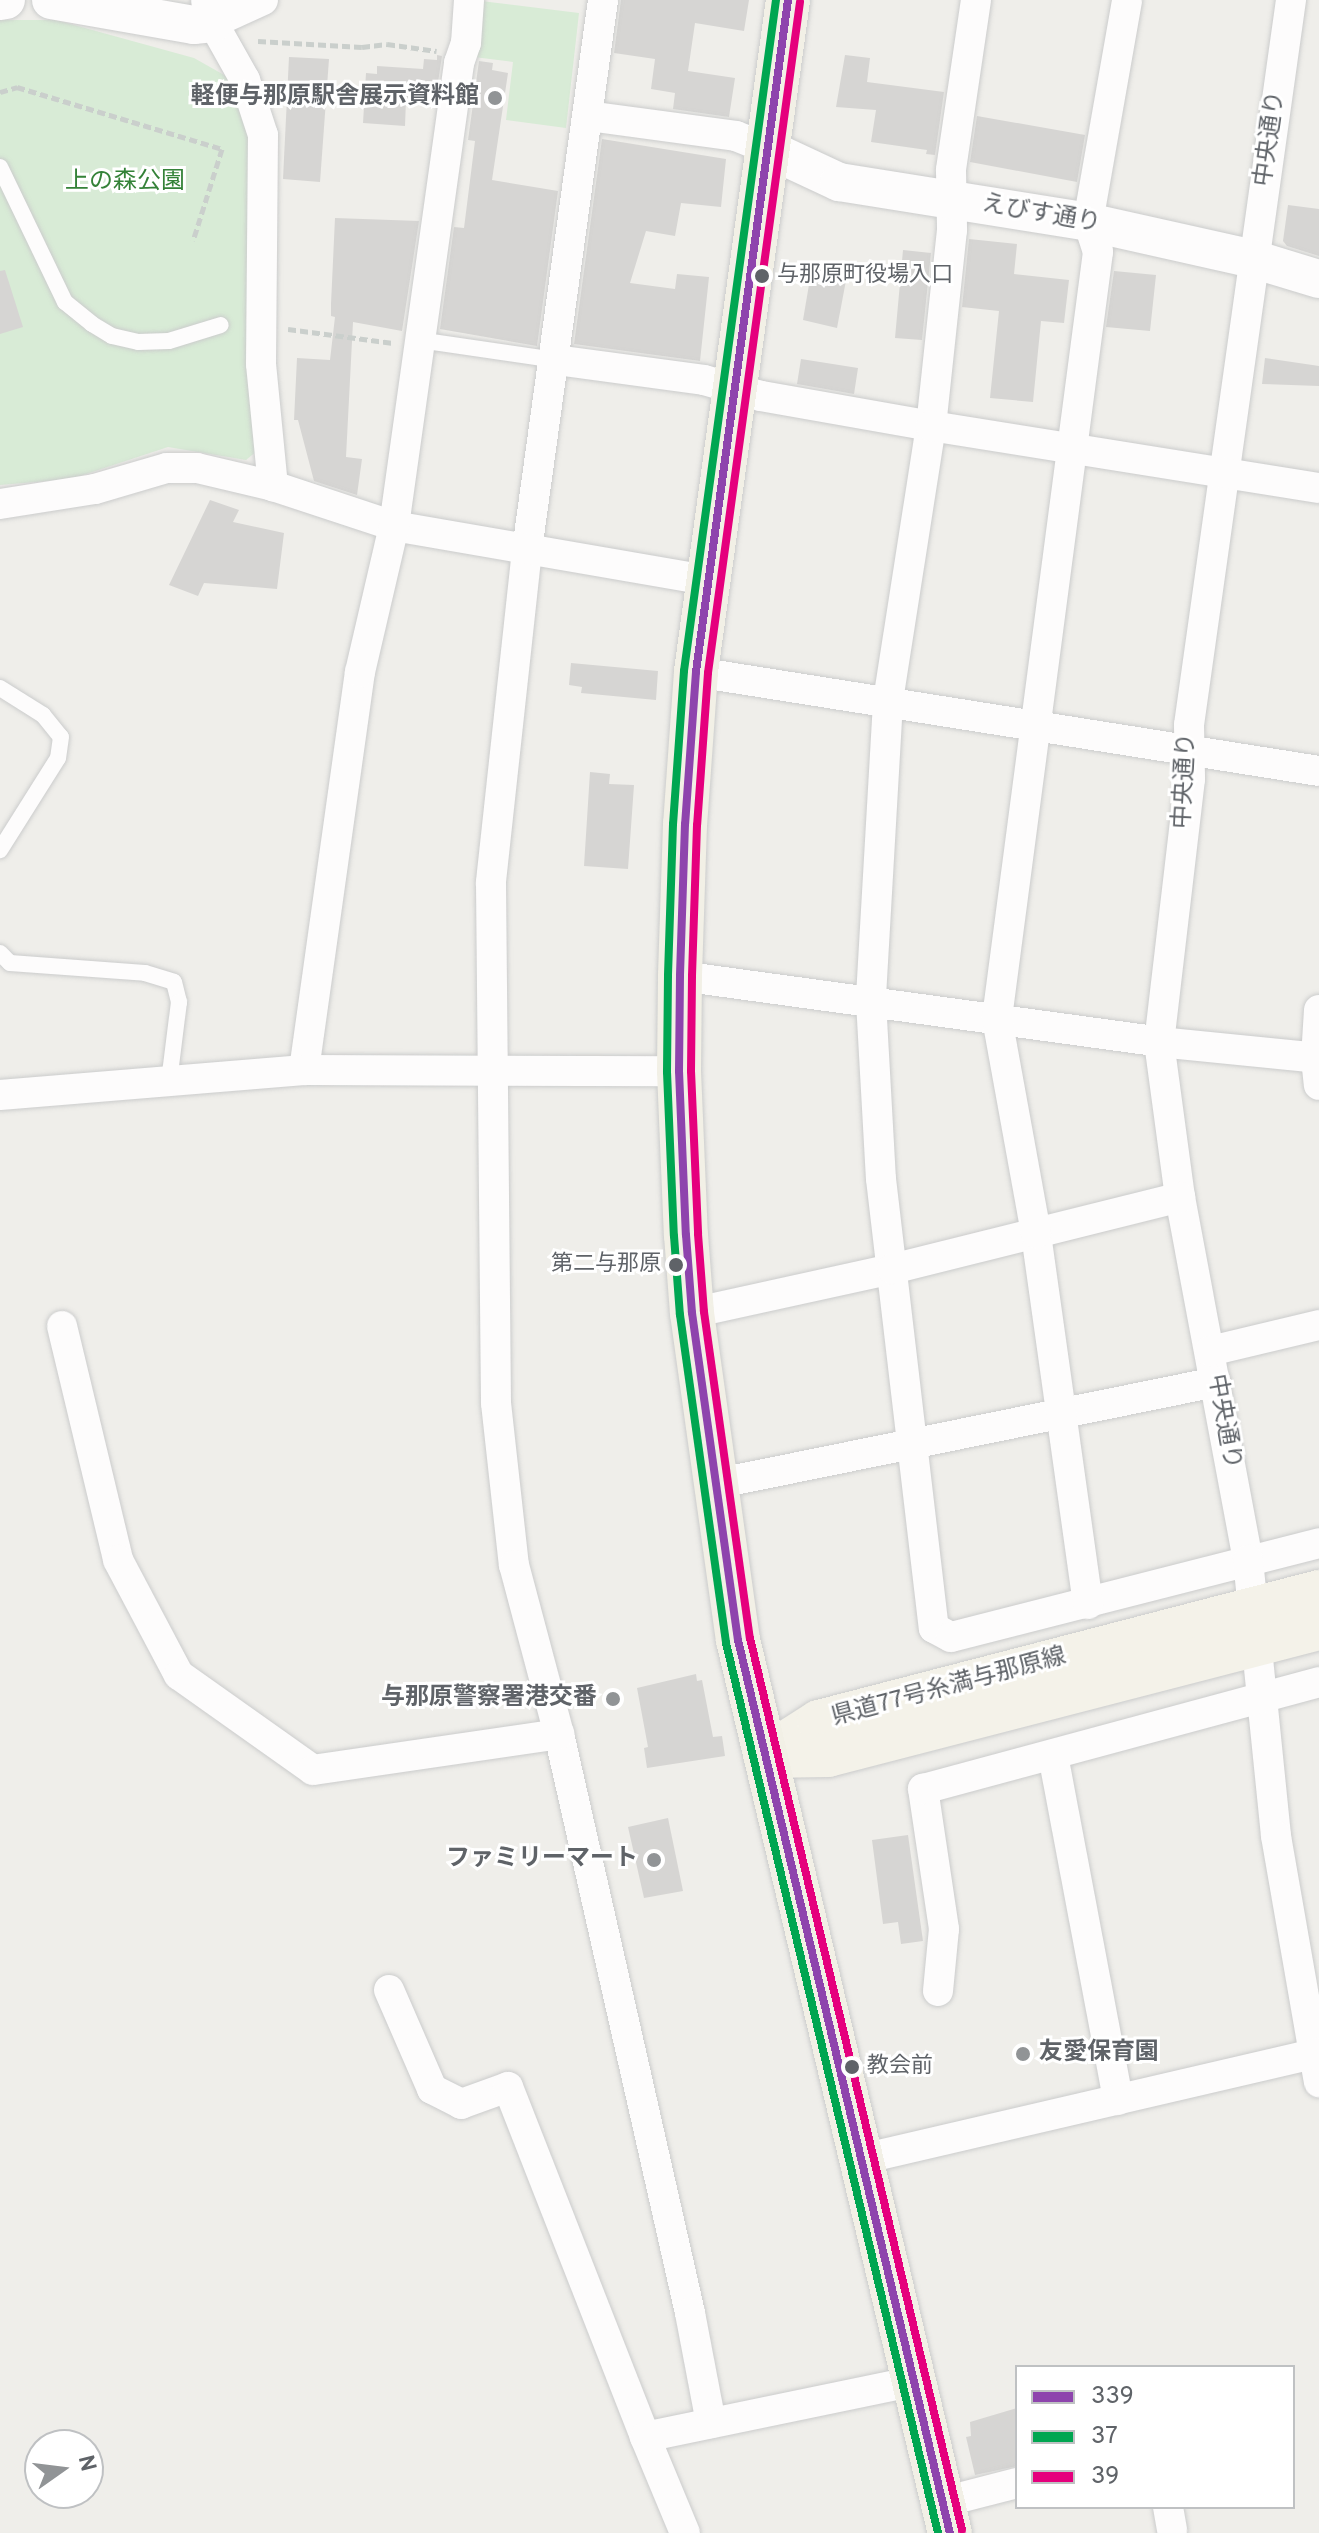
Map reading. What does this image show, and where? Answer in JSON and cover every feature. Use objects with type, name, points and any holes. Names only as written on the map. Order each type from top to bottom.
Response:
[{"type":"highway","points":[[788,0],[696,672],[685,824],[679,1071],[692,1313],[738,1640],[946,2517]]},
{"type":"main road","name":"県道77号糸満与那原線","points":[[1256,1626],[1319,1592]]},
{"type":"main road","name":"県道77号糸満与那原線","points":[[766,1756],[819,1722],[1256,1626],[1319,1628]]},
{"type":"street","points":[[51,0],[167,22],[263,0]]},
{"type":"street","points":[[304,1070],[360,672],[394,526],[469,0]]},
{"type":"street","points":[[603,0],[556,360],[527,550],[491,883],[496,1403],[514,1565],[559,1734],[690,2313],[711,2423]]},
{"type":"street","points":[[976,0],[949,198],[952,230],[931,426],[888,702],[871,1001],[881,1179],[934,1628],[951,1637],[1319,1543]]},
{"type":"street","points":[[1088,1604],[1036,1233],[997,1018],[1017,847],[1036,726],[1098,252],[1088,222],[1127,0]]},
{"type":"street","name":"中央通り","points":[[1291,0],[1253,259],[1188,751],[1190,779],[1159,1042],[1180,1197],[1248,1560],[1276,1836],[1318,2063]]},
{"type":"street","points":[[211,11],[245,80],[263,135],[261,364],[273,486]]},
{"type":"street","points":[[588,116],[736,136],[766,148]]},
{"type":"street","name":"えびす通り","points":[[766,148],[839,182],[1088,222],[1253,259],[1319,279]]},
{"type":"street","points":[[556,360],[704,380],[733,390],[931,426],[1319,488]]},
{"type":"street","points":[[0,504],[95,489],[167,468],[197,468],[273,486],[394,526],[707,580]]},
{"type":"street","points":[[696,672],[1319,771]]},
{"type":"street","points":[[680,976],[997,1018],[1318,1067],[1319,1010]]},
{"type":"street","points":[[0,1095],[304,1070],[679,1071]]},
{"type":"street","points":[[692,1313],[892,1269],[1180,1197]]},
{"type":"street","points":[[1210,1351],[1319,1325]]},
{"type":"street","points":[[62,1326],[118,1560],[179,1675],[313,1770],[559,1734]]},
{"type":"street","points":[[715,1484],[1216,1382]]},
{"type":"street","points":[[938,1991],[944,1929],[923,1789],[1319,1682]]},
{"type":"street","points":[[1053,1755],[1118,2100]]},
{"type":"street","points":[[389,1990],[432,2089],[461,2104],[508,2087],[685,2533]]},
{"type":"street","points":[[862,2159],[1118,2100],[1318,2063]]},
{"type":"street","points":[[645,2437],[915,2381]]},
{"type":"street","points":[[946,2517],[1015,2484]]},
{"type":"lane","points":[[0,167],[65,302],[92,324],[112,336],[138,342],[169,341],[221,325]]},
{"type":"lane","points":[[418,343],[556,360]]},
{"type":"lane","points":[[0,688],[43,715],[61,737],[58,758],[0,850]]},
{"type":"lane","points":[[0,953],[10,963],[145,973],[174,982],[179,1002],[169,1081]]},
{"type":"path","points":[[258,41],[362,47],[387,44],[462,53]]},
{"type":"path","points":[[0,92],[17,87],[222,149],[193,241]]},
{"type":"path","points":[[262,326],[418,343]]},
{"type":"green space","points":[[481,1],[579,13],[566,128],[506,120],[513,62],[474,57]]},
{"type":"green space","name":"上の森公園","points":[[0,20],[56,20],[194,58],[233,80],[252,138],[257,451],[246,460],[168,447],[71,479],[0,485]]},
{"type":"building","points":[[621,0],[749,0],[744,31],[695,23],[688,71],[735,78],[729,117],[673,109],[675,93],[651,89],[655,59],[614,53]]},
{"type":"building","points":[[437,55],[442,56],[435,102],[406,100],[405,126],[363,123],[366,73],[377,74],[377,66],[423,69],[424,59],[437,60]]},
{"type":"building","points":[[845,55],[870,58],[867,82],[944,92],[935,155],[926,154],[927,150],[871,142],[876,110],[836,107]]},
{"type":"building","points":[[289,57],[329,59],[320,182],[283,179]]},
{"type":"building","points":[[479,61],[493,63],[492,70],[508,73],[492,180],[558,191],[537,346],[440,329],[454,227],[464,228],[475,141],[468,140]]},
{"type":"building","points":[[977,116],[1085,135],[1077,182],[970,162]]},
{"type":"building","points":[[602,139],[726,159],[721,207],[681,203],[675,236],[646,231],[630,283],[675,289],[677,274],[709,277],[700,361],[574,344]]},
{"type":"building","points":[[1288,205],[1319,209],[1319,256],[1287,246],[1283,241]]},
{"type":"building","points":[[335,218],[419,221],[402,331],[353,322],[346,457],[362,459],[357,495],[314,481],[298,420],[294,420],[297,358],[330,360],[335,317],[331,316],[331,304]]},
{"type":"building","points":[[969,239],[1017,244],[1014,274],[1069,280],[1064,323],[1041,321],[1033,402],[990,398],[999,311],[962,307]]},
{"type":"building","points":[[903,250],[931,253],[922,340],[895,338]]},
{"type":"building","points":[[813,261],[848,270],[837,328],[803,320]]},
{"type":"building","points":[[5,270],[23,327],[0,334],[0,271]]},
{"type":"building","points":[[1114,271],[1156,275],[1150,331],[1106,327]]},
{"type":"building","points":[[1265,358],[1319,366],[1319,386],[1262,384]]},
{"type":"building","points":[[801,359],[858,368],[854,394],[797,384]]},
{"type":"building","points":[[210,500],[239,510],[233,522],[284,533],[277,589],[204,583],[198,596],[169,585]]},
{"type":"building","points":[[571,663],[658,671],[656,700],[581,693],[582,687],[569,685]]},
{"type":"building","points":[[590,772],[610,774],[609,784],[634,785],[628,869],[584,866]]},
{"type":"building","points":[[696,1674],[697,1681],[702,1680],[713,1737],[722,1736],[725,1756],[647,1768],[644,1748],[648,1747],[637,1688]]},
{"type":"building","points":[[668,1818],[683,1891],[644,1898],[628,1827]]},
{"type":"building","points":[[908,1835],[923,1941],[901,1944],[898,1922],[883,1924],[872,1840]]},
{"type":"building","points":[[1015,2409],[1015,2466],[975,2475],[966,2437],[971,2436],[970,2422]]},
{"type":"transit line","name":"37","points":[[776,0],[684,671],[673,824],[668,976],[667,1072],[674,1236],[680,1315],[726,1643],[938,2533]]},
{"type":"transit line","name":"339","points":[[788,0],[696,672],[685,824],[680,976],[679,1071],[686,1235],[692,1313],[738,1640],[950,2533]]},
{"type":"transit line","name":"39","points":[[800,2],[708,673],[697,825],[692,976],[691,1071],[698,1234],[704,1312],[750,1638],[962,2530]]},
{"type":"place","name":"軽便与那原駅舎展示資料館","points":[[495,98]]},
{"type":"place","name":"与那原町役場入口","points":[[762,276]]},
{"type":"place","name":"第二与那原","points":[[676,1265]]},
{"type":"place","name":"与那原警察署港交番","points":[[613,1699]]},
{"type":"place","name":"ファミリーマート","points":[[654,1860]]},
{"type":"place","name":"友愛保育園","points":[[1023,2054]]},
{"type":"place","name":"教会前","points":[[852,2067]]}]
